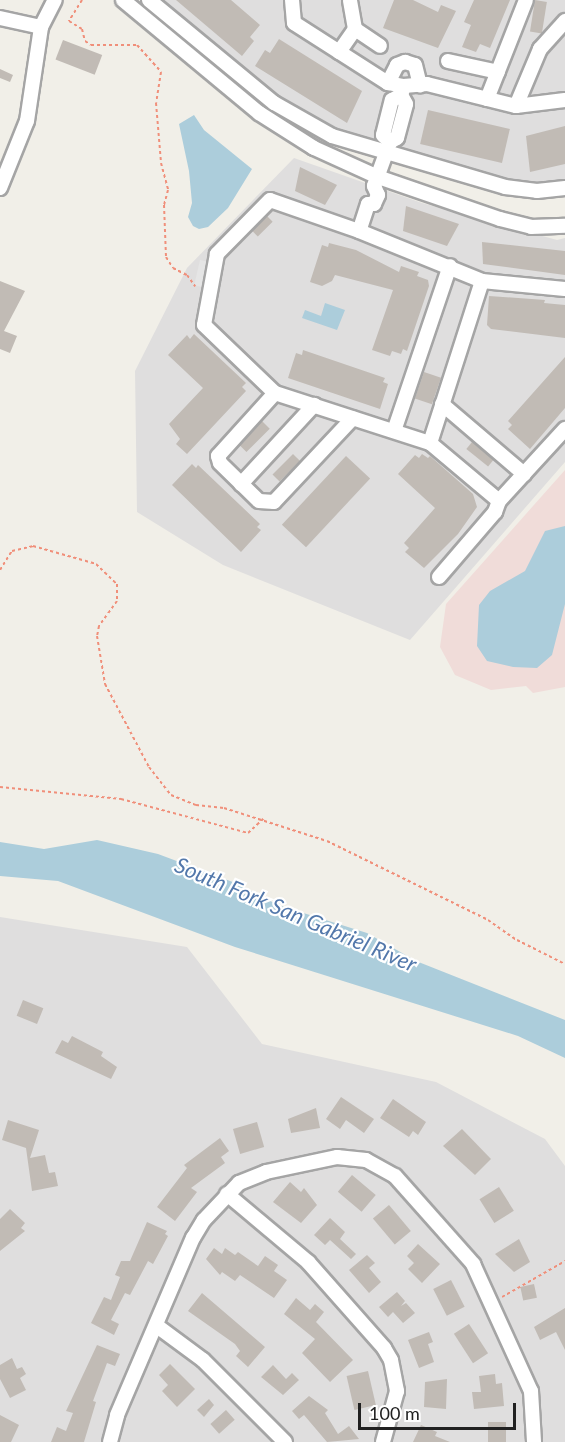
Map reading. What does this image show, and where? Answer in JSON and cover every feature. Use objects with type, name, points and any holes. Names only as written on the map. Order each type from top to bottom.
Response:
[{"type":"street","points":[[0,188],[27,121],[41,27],[55,0]]},
{"type":"street","points":[[123,0],[277,126],[376,182],[508,222],[531,227],[565,226]]},
{"type":"street","points":[[149,0],[286,112],[332,136],[388,148],[505,187],[537,191],[565,188]]},
{"type":"street","points":[[292,0],[294,23],[402,91]]},
{"type":"street","points":[[339,52],[355,29],[350,0]]},
{"type":"street","points":[[487,99],[526,0]]},
{"type":"street","points":[[0,18],[41,27]]},
{"type":"street","points":[[516,106],[540,49],[565,21]]},
{"type":"street","points":[[355,29],[380,46]]},
{"type":"street","points":[[448,61],[498,72]]},
{"type":"street","points":[[388,84],[397,65],[405,62],[415,65],[420,85]]},
{"type":"street","points":[[359,231],[368,204],[374,204],[378,195],[376,182],[388,148],[383,135],[392,100],[402,91],[420,85],[516,106],[565,100]]},
{"type":"street","points":[[499,501],[430,443],[275,393],[204,325],[217,254],[270,200],[359,231],[450,266],[482,281],[565,289]]},
{"type":"street","points":[[394,431],[450,266]]},
{"type":"street","points":[[430,443],[482,281]]},
{"type":"street","points":[[275,393],[218,456],[241,484],[259,501],[274,502],[353,418]]},
{"type":"street","points":[[442,404],[524,474]]},
{"type":"street","points":[[241,484],[314,405]]},
{"type":"street","points":[[439,577],[495,512],[499,501],[565,429]]},
{"type":"street","points":[[110,1442],[117,1414],[157,1326],[193,1238],[228,1193],[253,1177],[337,1157],[366,1160],[395,1176],[440,1222],[473,1264],[531,1391],[534,1442]]},
{"type":"street","points":[[228,1193],[309,1263],[384,1347],[391,1360],[397,1391],[383,1442]]},
{"type":"street","points":[[157,1326],[203,1360],[285,1442]]},
{"type":"path","points":[[82,0],[69,21],[82,29],[85,41],[91,45],[136,45],[161,72],[156,103],[161,163],[168,190],[166,257],[172,268],[187,275],[195,286]]},
{"type":"path","points":[[0,570],[12,551],[33,546],[68,553],[106,572],[119,592],[97,636],[105,684],[149,767],[171,795],[196,805],[263,819],[327,841],[405,877],[565,964]]},
{"type":"path","points":[[0,788],[121,799],[248,833],[263,819]]},
{"type":"path","points":[[492,1304],[565,1261]]},
{"type":"shaded area","points":[[154,0],[565,0],[565,180],[536,184],[465,171],[349,141],[283,107]]},
{"type":"shaded area","points":[[294,158],[422,203],[557,240],[565,238],[565,462],[410,640],[223,565],[137,512],[135,371],[187,268]]},
{"type":"shaded area","points":[[200,260],[209,262],[203,287],[194,285]]},
{"type":"shaded area","points":[[565,470],[565,687],[533,693],[526,686],[491,690],[455,675],[440,647],[446,604]]},
{"type":"shaded area","points":[[0,917],[187,947],[262,1044],[436,1082],[545,1139],[565,1166],[565,1442],[0,1442]]},
{"type":"water","points":[[194,115],[204,130],[252,169],[228,208],[208,227],[199,229],[193,226],[188,217],[192,203],[189,171],[179,124]]},
{"type":"water","points":[[325,303],[345,310],[337,330],[302,318],[305,310],[321,316]]},
{"type":"water","points":[[565,526],[565,604],[552,655],[537,668],[513,667],[487,661],[477,646],[479,605],[490,591],[525,571],[545,531]]},
{"type":"water","name":"South Fork San Gabriel River","points":[[97,840],[158,854],[238,884],[278,905],[367,933],[416,961],[565,1020],[565,1058],[518,1036],[235,947],[58,881],[0,876],[0,842],[44,849]]},
{"type":"building","points":[[176,0],[231,0],[260,25],[250,37],[254,41],[242,56]]},
{"type":"building","points":[[394,0],[413,0],[438,12],[441,5],[456,11],[438,48],[383,28]]},
{"type":"building","points":[[474,0],[510,0],[490,48],[480,44],[476,52],[462,47],[471,25],[464,22]]},
{"type":"building","points":[[535,0],[547,2],[542,33],[530,32]]},
{"type":"building","points":[[279,39],[362,91],[347,123],[255,66],[265,50],[270,53]]},
{"type":"building","points":[[63,40],[102,55],[95,75],[55,60]]},
{"type":"building","points":[[0,69],[13,75],[10,82],[0,78]]},
{"type":"building","points":[[428,110],[510,129],[502,163],[420,144]]},
{"type":"building","points":[[565,126],[565,164],[530,172],[526,136]]},
{"type":"building","points":[[300,167],[337,185],[325,205],[295,191]]},
{"type":"building","points":[[406,206],[459,224],[447,246],[403,231]]},
{"type":"building","points":[[267,216],[273,222],[258,237],[252,231]]},
{"type":"building","points":[[482,242],[565,251],[565,275],[483,264]]},
{"type":"building","points":[[329,243],[356,250],[399,272],[401,266],[419,272],[417,276],[428,280],[429,286],[407,351],[403,349],[401,354],[392,351],[390,356],[372,350],[393,290],[335,275],[332,281],[322,286],[310,282],[322,245],[328,247]]},
{"type":"building","points":[[0,281],[25,291],[4,331],[17,336],[10,353],[0,349]]},
{"type":"building","points":[[489,296],[545,300],[544,303],[565,305],[565,338],[491,329],[487,325]]},
{"type":"building","points":[[194,334],[246,383],[242,387],[246,391],[187,454],[176,444],[180,439],[169,424],[203,388],[168,355],[187,335],[190,339]]},
{"type":"building","points":[[303,350],[385,378],[383,382],[388,384],[380,409],[288,378],[296,353],[302,355]]},
{"type":"building","points":[[565,357],[565,408],[530,449],[508,429],[512,425],[508,421]]},
{"type":"building","points":[[424,372],[441,378],[432,404],[415,398]]},
{"type":"building","points":[[262,421],[270,429],[246,452],[239,444]]},
{"type":"building","points":[[472,442],[494,460],[488,467],[466,449]]},
{"type":"building","points":[[293,454],[300,461],[280,482],[272,475]]},
{"type":"building","points":[[422,454],[428,458],[430,456],[473,494],[477,507],[458,534],[424,568],[405,552],[409,548],[404,543],[435,508],[398,474],[415,455],[419,458]]},
{"type":"building","points":[[346,456],[370,479],[306,547],[282,525]]},
{"type":"building","points":[[192,464],[196,468],[198,465],[260,524],[257,527],[261,530],[241,552],[172,485]]},
{"type":"building","points":[[23,1000],[43,1008],[37,1024],[17,1016]]},
{"type":"building","points":[[72,1036],[103,1052],[101,1056],[117,1067],[111,1079],[55,1053],[62,1040],[68,1043]]},
{"type":"building","points":[[341,1097],[374,1119],[364,1133],[346,1120],[340,1129],[326,1119]]},
{"type":"building","points":[[393,1099],[426,1122],[418,1135],[413,1131],[409,1137],[380,1118]]},
{"type":"building","points":[[316,1108],[320,1128],[291,1133],[288,1119]]},
{"type":"building","points":[[8,1120],[39,1130],[30,1158],[45,1155],[49,1173],[55,1172],[58,1186],[32,1191],[26,1148],[2,1140]]},
{"type":"building","points":[[257,1122],[264,1147],[240,1154],[233,1129]]},
{"type":"building","points":[[462,1129],[491,1159],[475,1175],[443,1146]]},
{"type":"building","points":[[220,1138],[229,1151],[221,1157],[225,1163],[191,1188],[197,1192],[175,1221],[157,1207],[187,1168],[184,1165]]},
{"type":"building","points":[[352,1175],[376,1195],[362,1212],[338,1192]]},
{"type":"building","points":[[290,1182],[301,1192],[304,1188],[317,1205],[301,1223],[273,1202]]},
{"type":"building","points":[[499,1187],[514,1211],[494,1223],[479,1199]]},
{"type":"building","points":[[389,1205],[411,1231],[395,1245],[373,1218]]},
{"type":"building","points":[[10,1209],[25,1223],[21,1228],[25,1231],[0,1251],[0,1219]]},
{"type":"building","points":[[330,1218],[345,1232],[340,1239],[356,1254],[351,1259],[330,1240],[325,1245],[314,1235]]},
{"type":"building","points":[[147,1222],[167,1231],[165,1234],[168,1236],[153,1264],[148,1261],[130,1295],[125,1293],[111,1320],[119,1324],[114,1335],[91,1323],[104,1297],[111,1300],[120,1277],[115,1275],[121,1261],[130,1261]]},
{"type":"building","points":[[519,1239],[530,1262],[514,1272],[495,1254]]},
{"type":"building","points":[[418,1244],[440,1264],[422,1283],[408,1269],[414,1263],[407,1256]]},
{"type":"building","points":[[214,1248],[222,1254],[225,1248],[235,1255],[238,1252],[258,1266],[265,1256],[278,1265],[274,1271],[287,1280],[274,1298],[240,1275],[235,1281],[222,1272],[220,1275],[206,1259]]},
{"type":"building","points":[[367,1255],[375,1263],[369,1268],[381,1282],[369,1293],[349,1270]]},
{"type":"building","points":[[451,1280],[465,1307],[447,1316],[433,1289]]},
{"type":"building","points":[[534,1284],[537,1298],[523,1301],[520,1287]]},
{"type":"building","points":[[397,1292],[405,1301],[401,1306],[406,1303],[415,1313],[403,1323],[393,1312],[388,1317],[379,1307]]},
{"type":"building","points":[[202,1293],[265,1347],[248,1367],[236,1356],[240,1351],[235,1344],[188,1311]]},
{"type":"building","points":[[296,1298],[310,1310],[315,1304],[324,1312],[316,1322],[353,1360],[330,1382],[302,1353],[315,1339],[284,1314]]},
{"type":"building","points":[[565,1308],[565,1350],[556,1332],[540,1340],[534,1327]]},
{"type":"building","points":[[469,1324],[488,1353],[473,1363],[454,1334]]},
{"type":"building","points":[[429,1332],[433,1342],[428,1344],[434,1362],[419,1368],[408,1340]]},
{"type":"building","points":[[97,1345],[120,1354],[115,1366],[107,1363],[93,1401],[96,1402],[84,1442],[51,1442],[57,1427],[66,1431],[73,1413],[66,1411]]},
{"type":"building","points":[[12,1358],[17,1369],[22,1367],[26,1374],[20,1378],[26,1390],[10,1398],[0,1379],[0,1365]]},
{"type":"building","points":[[170,1364],[195,1389],[177,1407],[162,1391],[168,1385],[159,1375]]},
{"type":"building","points":[[273,1365],[286,1379],[292,1373],[299,1380],[283,1395],[261,1377]]},
{"type":"building","points":[[368,1371],[376,1405],[354,1410],[347,1376]]},
{"type":"building","points":[[495,1374],[496,1384],[502,1383],[504,1406],[474,1409],[472,1392],[481,1392],[479,1376]]},
{"type":"building","points":[[447,1379],[446,1409],[424,1407],[425,1382]]},
{"type":"building","points":[[309,1396],[328,1410],[325,1413],[338,1434],[349,1426],[359,1439],[327,1442],[304,1415],[299,1419],[292,1411]]},
{"type":"building","points":[[209,1399],[214,1405],[204,1417],[197,1410]]},
{"type":"building","points":[[226,1410],[235,1420],[219,1434],[210,1424]]},
{"type":"building","points":[[0,1415],[19,1425],[11,1442],[0,1442]]},
{"type":"building","points":[[488,1422],[506,1422],[506,1442],[488,1442]]},
{"type":"building","points":[[421,1425],[437,1432],[435,1436],[450,1442],[413,1442]]}]
